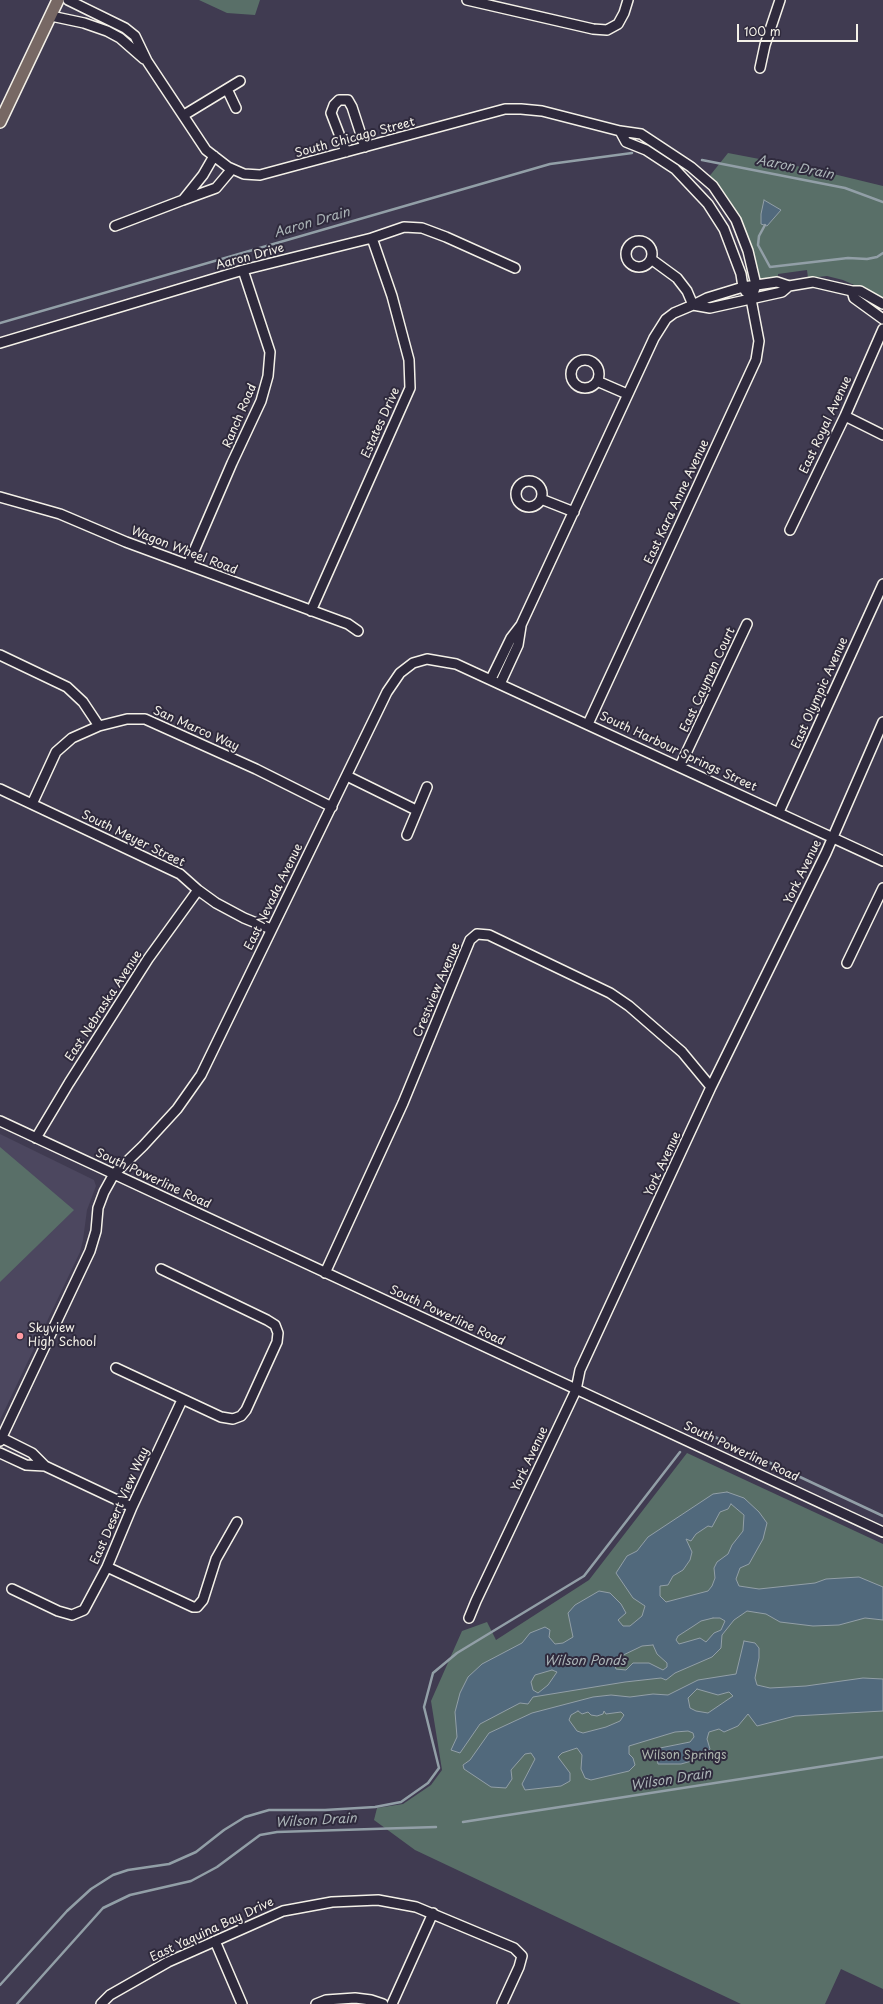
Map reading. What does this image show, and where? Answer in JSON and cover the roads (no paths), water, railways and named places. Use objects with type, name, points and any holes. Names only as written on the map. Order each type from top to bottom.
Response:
[{"type":"main road","points":[[0,122],[58,0]]},
{"type":"street","name":"South Chicago Street","points":[[68,0],[125,28],[134,36],[146,61],[184,115],[206,150],[232,169],[244,174],[260,175],[505,109],[542,111],[620,131],[641,134],[691,167],[713,186],[736,220],[748,251],[756,285]]},
{"type":"street","points":[[467,0],[507,5],[593,29],[607,30],[618,24],[624,13],[628,0]]},
{"type":"street","points":[[760,68],[765,45],[780,0]]},
{"type":"street","name":"South Chicago Street","points":[[51,16],[84,23],[107,31],[120,38],[146,61]]},
{"type":"street","points":[[184,115],[240,81]]},
{"type":"street","points":[[227,89],[236,108]]},
{"type":"street","points":[[346,152],[331,113],[334,105],[339,100],[348,100],[352,107],[365,147]]},
{"type":"street","points":[[620,131],[626,142],[646,150],[675,169],[708,204],[724,229],[741,274],[742,287],[751,299]]},
{"type":"street","points":[[183,200],[203,175],[214,156]]},
{"type":"street","points":[[115,226],[216,188],[232,169]]},
{"type":"street","name":"Aaron Drive","points":[[0,343],[243,270],[372,238],[404,227],[422,228],[515,268]]},
{"type":"street","name":"Estates Drive","points":[[311,611],[410,388],[409,360],[392,296],[372,238]]},
{"type":"street","points":[[651,258],[677,278],[687,291],[693,305]]},
{"type":"street","name":"Ranch Road","points":[[188,565],[232,463],[262,401],[268,376],[270,352],[243,270]]},
{"type":"street","points":[[491,680],[511,638],[521,625],[627,394],[654,338],[666,319],[674,313],[707,298],[742,287],[777,282],[788,286],[813,282],[852,291],[860,291],[883,304]]},
{"type":"street","points":[[751,299],[756,285]]},
{"type":"street","points":[[693,305],[710,308],[782,292],[788,286]]},
{"type":"street","points":[[852,291],[854,298],[883,319]]},
{"type":"street","name":"East Kara Anne Avenue","points":[[588,724],[756,360],[759,341],[751,299]]},
{"type":"street","name":"East Royal Avenue","points":[[790,530],[845,416],[883,329]]},
{"type":"street","points":[[597,381],[627,394]]},
{"type":"street","points":[[845,416],[883,435]]},
{"type":"street","name":"Wagon Wheel Road","points":[[0,498],[60,514],[126,542],[348,624],[358,631]]},
{"type":"street","points":[[541,499],[574,512]]},
{"type":"street","name":"East Olympic Avenue","points":[[778,812],[883,584]]},
{"type":"street","name":"East Caymen Court","points":[[680,766],[694,740],[747,624]]},
{"type":"street","points":[[500,684],[518,645],[521,625]]},
{"type":"street","points":[[0,655],[67,688],[83,702],[99,726]]},
{"type":"street","name":"East Nevada Avenue","points":[[1,1440],[90,1251],[96,1230],[98,1208],[104,1192],[114,1174],[143,1146],[177,1109],[201,1075],[388,692],[400,673],[413,663],[427,659],[456,664],[463,667]]},
{"type":"street","name":"South Harbour Springs Street","points":[[463,667],[883,861]]},
{"type":"street","name":"San Marco Way","points":[[32,804],[56,752],[72,738],[99,726],[127,719],[145,719],[256,769],[332,807]]},
{"type":"street","name":"York Avenue","points":[[469,1618],[576,1390],[580,1370],[712,1087],[833,838],[883,722]]},
{"type":"street","points":[[347,776],[416,810]]},
{"type":"street","points":[[406,835],[427,787]]},
{"type":"street","name":"South Meyer Street","points":[[0,789],[180,874],[198,890],[244,918],[271,930]]},
{"type":"street","points":[[847,963],[883,888]]},
{"type":"street","name":"East Nebraska Avenue","points":[[36,1138],[148,959],[198,890]]},
{"type":"street","name":"Crestview Avenue","points":[[325,1273],[403,1103],[470,940],[477,934],[489,935],[610,993],[629,1006],[682,1052],[712,1087]]},
{"type":"street","name":"South Powerline Road","points":[[0,1121],[883,1532]]},
{"type":"street","points":[[116,1368],[221,1417],[233,1419],[241,1416],[246,1410],[277,1342],[278,1333],[275,1325],[213,1293],[161,1269]]},
{"type":"street","name":"East Desert View Way","points":[[12,1589],[58,1612],[72,1615],[84,1610],[107,1567],[132,1507],[182,1400]]},
{"type":"street","points":[[1,1440],[32,1453],[45,1466],[132,1507]]},
{"type":"street","points":[[0,1453],[26,1465],[45,1466]]},
{"type":"street","points":[[107,1567],[193,1607],[197,1607],[203,1600],[216,1559],[237,1522]]},
{"type":"street","name":"East Yaquina Bay Drive","points":[[101,2004],[110,1995],[168,1962],[283,1911],[332,1902],[378,1900],[416,1907],[434,1913],[514,1948],[522,1956],[504,2003]]},
{"type":"street","points":[[392,2004],[434,1913]]},
{"type":"street","points":[[215,1941],[242,2004]]},
{"type":"street","points":[[316,2004],[326,2000],[355,1998],[372,2000],[383,2004]]},
{"type":"water","points":[[764,200],[781,210],[767,226],[761,224],[761,214]]},
{"type":"water","name":"Wilson Ponds","points":[[727,1492],[744,1498],[759,1512],[767,1523],[763,1539],[749,1564],[740,1568],[736,1579],[739,1586],[759,1589],[815,1583],[826,1579],[859,1577],[883,1587],[883,1620],[865,1618],[839,1625],[813,1626],[780,1622],[766,1614],[747,1611],[734,1620],[722,1635],[721,1648],[712,1657],[675,1673],[666,1680],[661,1678],[625,1682],[533,1697],[528,1704],[520,1703],[480,1724],[460,1753],[451,1750],[457,1737],[455,1712],[460,1693],[468,1677],[482,1664],[522,1643],[530,1633],[545,1627],[550,1630],[549,1637],[555,1644],[563,1643],[573,1637],[568,1613],[575,1605],[599,1591],[610,1593],[621,1604],[626,1613],[618,1620],[623,1626],[630,1626],[642,1616],[645,1606],[633,1598],[616,1573],[627,1556],[637,1551],[648,1537],[713,1494]],"holes":[[[731,1504],[744,1515],[743,1531],[732,1545],[728,1554],[717,1562],[714,1568],[715,1578],[712,1586],[708,1591],[666,1602],[660,1596],[660,1586],[668,1585],[673,1576],[683,1570],[690,1560],[692,1552],[686,1539],[691,1541],[696,1534],[708,1526],[712,1527],[720,1512],[728,1509]],[[713,1618],[720,1618],[725,1621],[721,1630],[714,1633],[706,1642],[700,1638],[679,1644],[676,1640],[678,1636],[701,1621]],[[653,1645],[657,1654],[667,1663],[667,1667],[663,1670],[649,1663],[633,1663],[626,1670],[616,1669],[613,1660],[642,1646]],[[552,1670],[557,1672],[548,1685],[538,1693],[533,1690],[531,1682],[535,1675]]]},
{"type":"water","name":"Wilson Ponds","points":[[744,1641],[755,1643],[759,1648],[759,1658],[755,1678],[757,1685],[770,1688],[806,1686],[863,1678],[883,1679],[883,1711],[795,1716],[757,1726],[748,1714],[738,1726],[724,1732],[719,1729],[709,1732],[707,1739],[710,1749],[702,1758],[681,1764],[658,1764],[656,1753],[660,1748],[690,1742],[694,1737],[693,1733],[688,1731],[675,1732],[629,1746],[629,1754],[633,1758],[635,1765],[629,1771],[591,1780],[585,1778],[581,1769],[582,1755],[577,1748],[562,1753],[558,1757],[570,1773],[570,1781],[561,1786],[525,1790],[522,1784],[535,1759],[531,1753],[525,1754],[511,1770],[512,1779],[506,1788],[491,1787],[464,1769],[463,1765],[470,1760],[489,1733],[532,1713],[593,1697],[611,1695],[630,1697],[653,1694],[668,1695],[698,1680],[736,1674]],"holes":[[[697,1689],[718,1695],[729,1692],[733,1696],[708,1713],[696,1711],[690,1708],[688,1698]],[[578,1711],[582,1714],[588,1712],[591,1715],[597,1716],[603,1714],[604,1711],[606,1714],[621,1712],[624,1715],[620,1721],[606,1727],[583,1733],[577,1731],[569,1720],[571,1715]]]},
{"type":"waterway","name":"Aaron Drain","points":[[0,323],[550,164],[632,153]]},
{"type":"waterway","name":"Aaron Drain","points":[[702,160],[845,188],[883,202]]},
{"type":"waterway","points":[[765,225],[759,236],[758,245],[770,267],[848,258],[867,259],[877,257],[883,253]]},
{"type":"waterway","points":[[700,1430],[883,1516]]},
{"type":"waterway","points":[[0,1985],[67,1911],[91,1889],[113,1875],[128,1870],[169,1864],[196,1852],[224,1830],[245,1817],[269,1810],[325,1810],[375,1807],[401,1802],[428,1783],[439,1768],[424,1707],[433,1673],[457,1653],[584,1576],[680,1452]]},
{"type":"waterway","name":"Wilson Drain","points":[[463,1822],[883,1757]]},
{"type":"waterway","name":"Wilson Drain","points":[[17,2004],[103,1908],[130,1895],[191,1881],[217,1867],[260,1835],[277,1832],[436,1827]]},
{"type":"place","name":"Skyview High School","points":[[20,1336]]},
{"type":"park label","name":"Wilson Springs","points":[[684,1756]]}]
